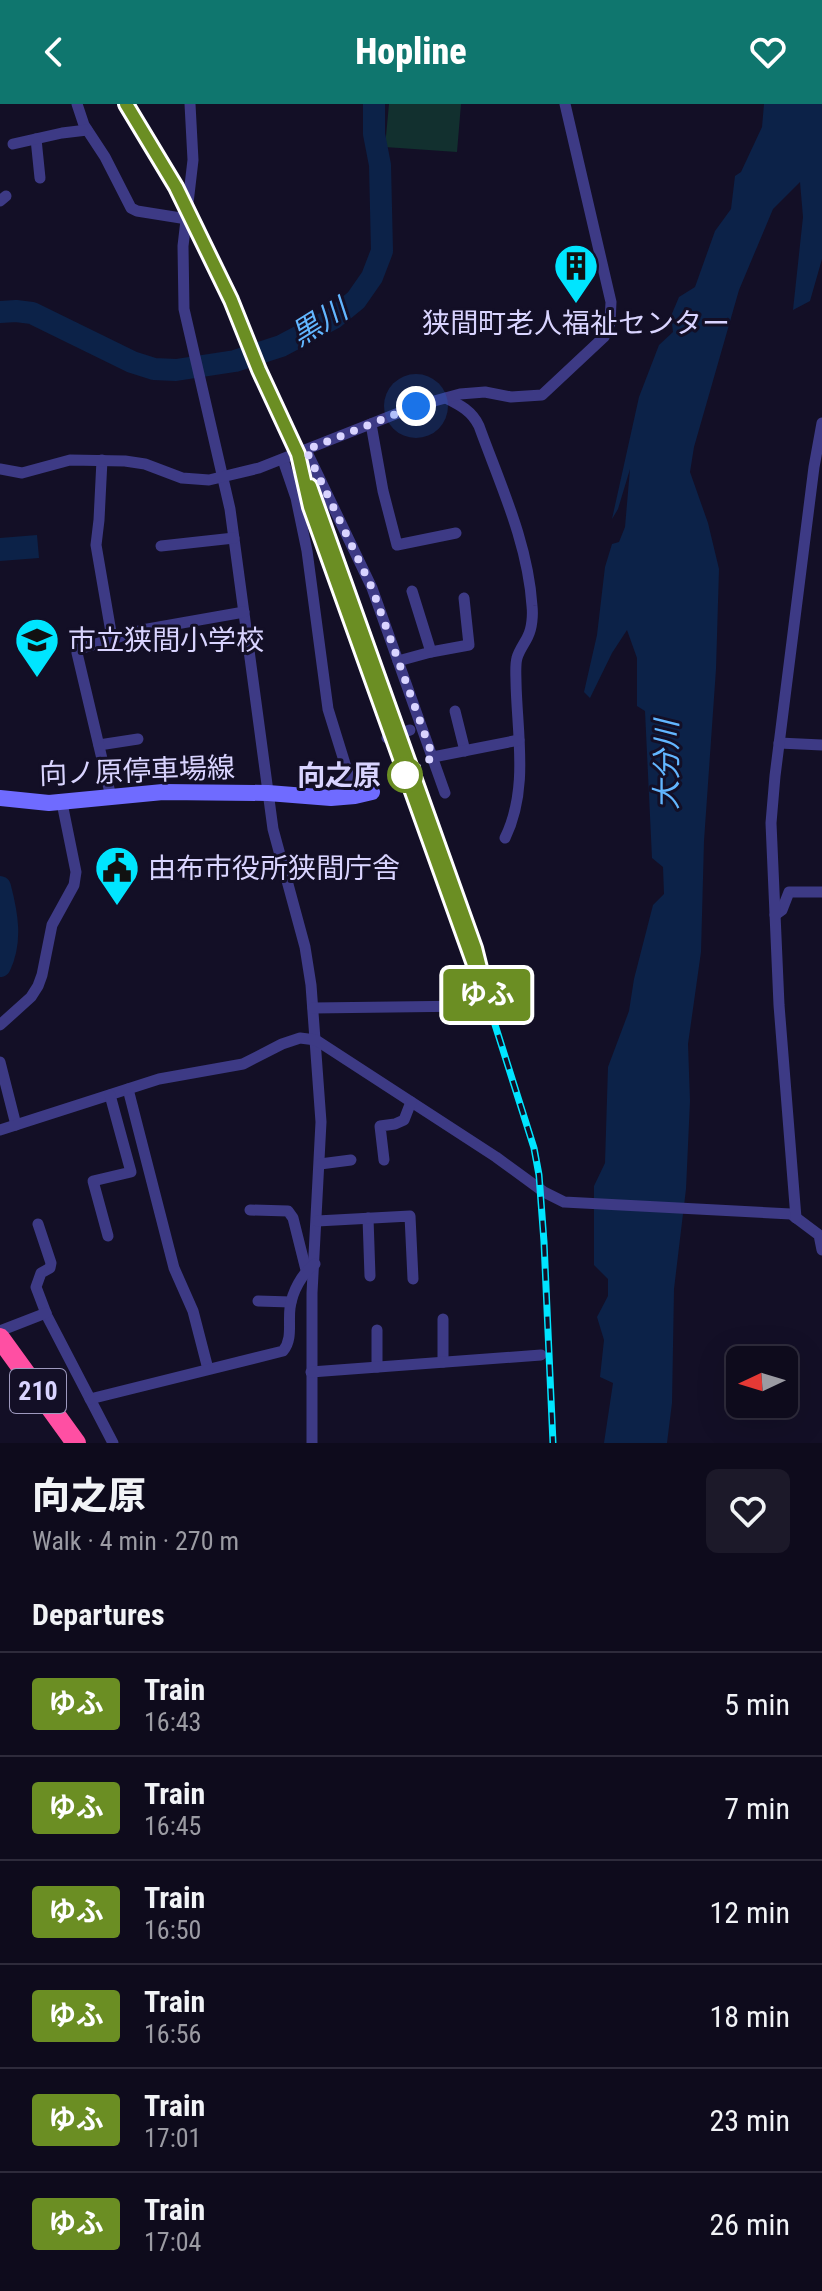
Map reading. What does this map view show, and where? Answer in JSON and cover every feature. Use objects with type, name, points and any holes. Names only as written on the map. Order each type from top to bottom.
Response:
[{"type":"highway","name":"210","points":[[0,1338],[75,1443]]},
{"type":"main road","name":"向ノ原停車場線","points":[[0,798],[62,803],[163,792],[268,793],[331,798],[363,794]]},
{"type":"street","points":[[77,104],[87,130],[105,157],[131,208],[187,219]]},
{"type":"street","points":[[190,104],[193,160],[183,255],[184,309],[224,477],[275,841],[309,965],[316,1040],[321,1122],[317,1221],[310,1267],[312,1443]]},
{"type":"street","points":[[0,469],[22,473],[63,461],[102,460],[141,463],[186,478],[209,480],[283,460],[416,406],[460,394],[542,395],[604,337],[610,323],[611,302],[565,104]]},
{"type":"street","points":[[13,144],[87,130]]},
{"type":"street","points":[[36,139],[40,178]]},
{"type":"street","points":[[446,398],[474,416],[515,522],[532,607],[530,632],[517,657],[517,804],[505,838]]},
{"type":"street","points":[[796,1218],[779,1005],[771,823],[822,423]]},
{"type":"street","points":[[371,424],[397,545],[456,533]]},
{"type":"street","points":[[306,450],[372,588],[445,793]]},
{"type":"street","points":[[102,460],[96,545],[112,638]]},
{"type":"street","points":[[283,460],[296,498],[307,551],[328,709],[363,794]]},
{"type":"street","points":[[161,546],[234,538]]},
{"type":"street","points":[[412,591],[431,652]]},
{"type":"street","points":[[398,661],[469,645],[464,598]]},
{"type":"street","points":[[111,797],[77,651],[112,638],[171,624],[244,612]]},
{"type":"street","points":[[455,711],[465,751]]},
{"type":"street","points":[[387,738],[410,730]]},
{"type":"street","points":[[99,745],[138,739]]},
{"type":"street","points":[[433,757],[519,740]]},
{"type":"street","points":[[779,743],[822,745]]},
{"type":"street","points":[[0,1025],[31,997],[38,986],[52,925],[74,885],[76,872],[62,803]]},
{"type":"street","points":[[775,915],[782,910],[789,892],[822,892]]},
{"type":"street","points":[[313,1008],[472,1006]]},
{"type":"street","points":[[0,1130],[159,1079],[243,1064],[300,1038],[316,1040],[496,1157],[544,1192],[564,1202],[791,1214],[819,1235],[822,1250]]},
{"type":"street","points":[[0,1062],[16,1125]]},
{"type":"street","points":[[128,1089],[174,1268],[193,1311],[208,1369]]},
{"type":"street","points":[[108,1236],[93,1181],[131,1172],[110,1095]]},
{"type":"street","points":[[384,1160],[380,1126],[404,1120],[411,1102]]},
{"type":"street","points":[[320,1164],[351,1160]]},
{"type":"street","points":[[90,1399],[283,1351],[289,1338],[291,1302],[310,1267],[288,1211],[250,1210]]},
{"type":"street","points":[[317,1221],[410,1216],[413,1279]]},
{"type":"street","points":[[368,1218],[370,1276]]},
{"type":"street","points":[[38,1224],[51,1263],[50,1268],[41,1273],[36,1287],[46,1313],[113,1443]]},
{"type":"street","points":[[258,1301],[291,1302]]},
{"type":"street","points":[[0,1331],[46,1313]]},
{"type":"street","points":[[443,1319],[443,1362]]},
{"type":"street","points":[[377,1330],[377,1367]]},
{"type":"street","points":[[311,1372],[541,1355]]},
{"type":"green space","points":[[389,104],[461,104],[457,152],[385,147]]},
{"type":"water","name":"大分川","points":[[764,104],[822,104],[822,259],[810,301],[793,310],[803,217],[800,182],[773,209],[739,290],[694,447],[690,472],[708,523],[719,569],[701,952],[688,1044],[690,1101],[686,1189],[674,1289],[672,1403],[667,1443],[604,1443],[613,1383],[600,1377],[604,1340],[597,1317],[608,1296],[608,1279],[594,1265],[594,1186],[605,1163],[608,1067],[629,1011],[653,905],[664,894],[663,867],[652,858],[645,711],[637,706],[637,658],[627,630],[590,698],[584,692],[597,635],[605,567],[612,544],[619,542],[625,527],[630,469],[612,519],[639,397],[659,345],[673,332],[671,316],[679,297],[695,287],[715,231],[731,209],[735,176],[741,172],[762,127]]},
{"type":"water","points":[[37,535],[39,558],[0,561],[0,538]]},
{"type":"waterway","name":"黒川","points":[[0,312],[32,313],[132,362],[154,369],[176,370],[235,361],[281,346],[334,318],[356,300],[372,277],[382,251],[380,165],[374,134],[374,104]]},
{"type":"waterway","name":"黒川","points":[[0,887],[7,927],[6,947],[0,966]]},
{"type":"railway","points":[[126,104],[169,175],[207,248],[306,478]]},
{"type":"railway","points":[[303,468],[310,507],[491,1012],[534,1148],[544,1242],[553,1443]]},
{"type":"train","name":"ゆふ","points":[[126,104],[176,187],[231,300],[298,454],[310,507],[491,1012],[475,948],[310,486]]},
{"type":"place","name":"狭間町老人福祉センター","points":[[576,305]]},
{"type":"place","name":"市立狭間小学校","points":[[37,679]]},
{"type":"place","name":"向之原","points":[[405,775]]},
{"type":"place","name":"由布市役所狭間庁舎","points":[[117,907]]},
{"type":"route","points":[[405,775],[433,757],[372,588],[306,450],[416,406]]}]
